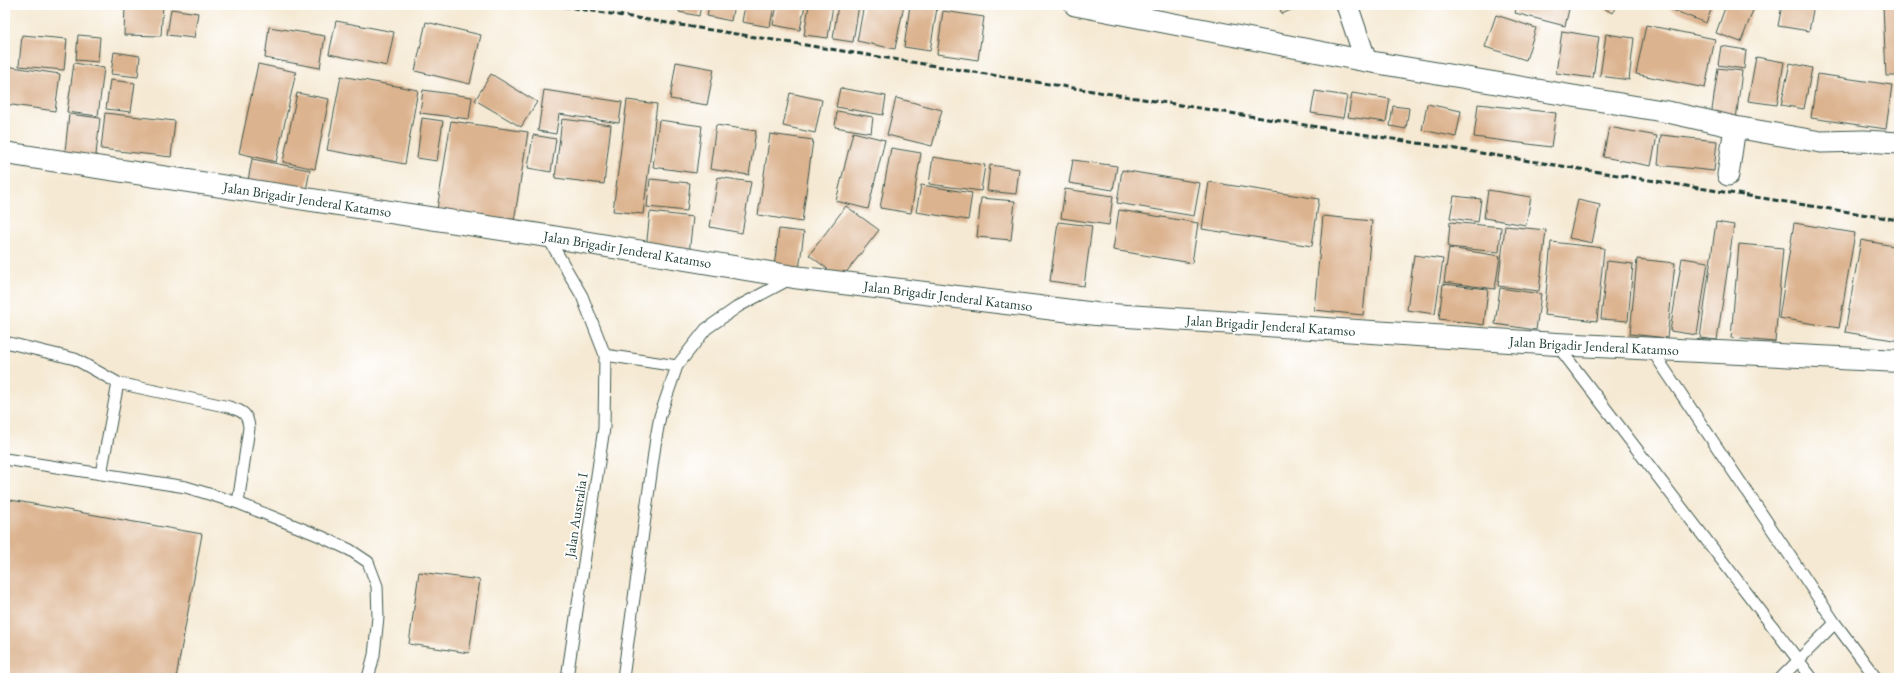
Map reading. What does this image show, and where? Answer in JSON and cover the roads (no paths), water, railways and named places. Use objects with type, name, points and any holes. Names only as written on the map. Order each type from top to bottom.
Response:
[{"type":"highway","name":"Jalan Brigadir Jenderal Katamso","points":[[5,153],[547,236],[794,277],[1096,314],[1556,344],[1899,361]]},
{"type":"street","points":[[1075,5],[1366,61],[1668,112],[1735,127],[1821,142],[1864,141],[1899,143]]},
{"type":"street","points":[[1347,5],[1366,61]]},
{"type":"street","points":[[1728,175],[1735,127]]},
{"type":"lane","name":"Jalan Australia I","points":[[547,236],[582,296],[605,355],[604,428],[567,678]]},
{"type":"lane","points":[[623,678],[656,438],[660,416],[677,366],[706,329],[739,306],[794,277]]},
{"type":"lane","points":[[5,342],[75,359],[118,383],[244,411],[248,419],[249,428],[238,503]]},
{"type":"lane","points":[[1556,344],[1812,678]]},
{"type":"lane","points":[[1650,348],[1835,624],[1876,678]]},
{"type":"lane","points":[[605,355],[677,366]]},
{"type":"lane","points":[[101,474],[118,383]]},
{"type":"lane","points":[[5,459],[186,487],[238,503],[320,536],[350,550],[368,562],[377,586],[378,618],[374,655],[368,678]]},
{"type":"lane","points":[[1781,678],[1798,659],[1835,624]]},
{"type":"railway","points":[[555,5],[1899,220]]}]
